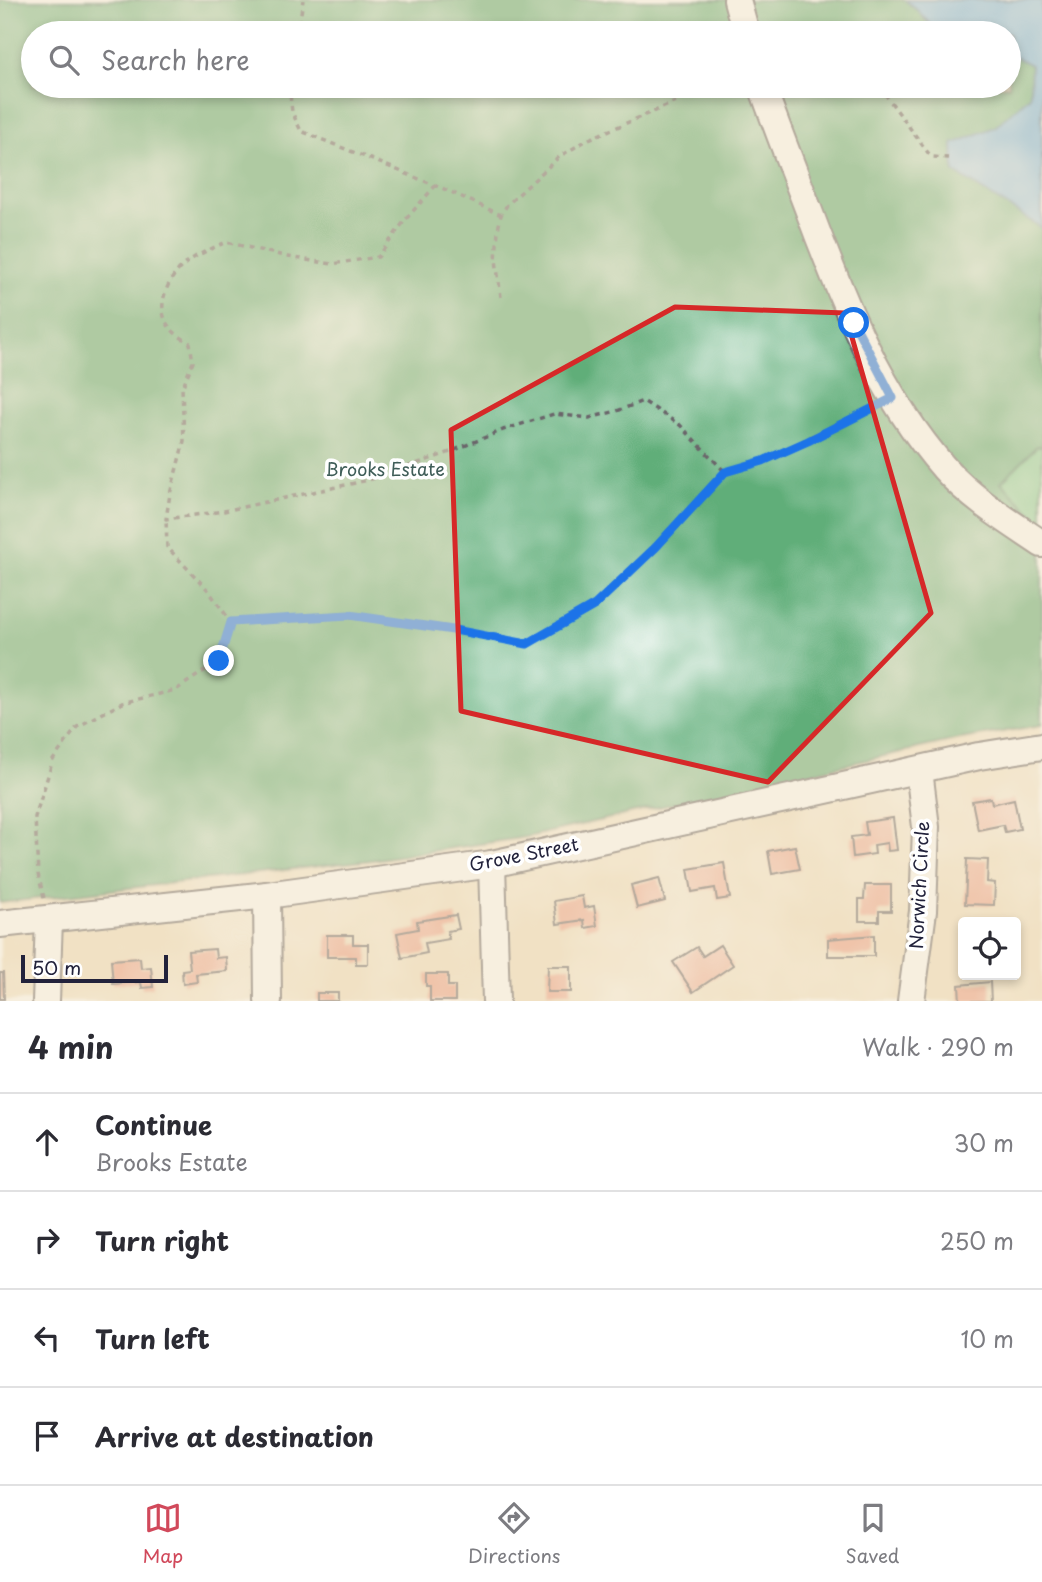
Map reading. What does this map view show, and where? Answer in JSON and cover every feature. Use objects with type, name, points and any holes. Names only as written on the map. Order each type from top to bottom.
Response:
[{"type":"street","points":[[737,0],[743,21]]},
{"type":"street","points":[[767,98],[854,323],[893,398],[947,471],[988,508],[1042,544]]},
{"type":"street","name":"Grove Street","points":[[0,924],[267,895],[492,864],[978,756],[1042,746]]},
{"type":"street","name":"Norwich Circle","points":[[911,1001],[923,911],[925,839],[919,770]]},
{"type":"street","points":[[492,864],[496,1001]]},
{"type":"street","points":[[267,895],[268,1001]]},
{"type":"street","points":[[46,1001],[49,920]]},
{"type":"path","points":[[300,21],[303,0]]},
{"type":"path","points":[[290,98],[292,113],[301,131],[501,215]]},
{"type":"path","points":[[501,296],[496,260],[501,215],[508,205],[560,156],[589,139],[685,98]]},
{"type":"path","points":[[888,98],[929,154],[933,157],[948,158]]},
{"type":"path","points":[[231,622],[208,590],[167,547],[166,519],[184,441],[182,388],[192,362],[190,343],[171,330],[165,319],[162,304],[171,278],[188,261],[226,242],[332,264],[378,257],[406,219],[436,186]]},
{"type":"path","points":[[231,622],[349,615],[527,644],[595,605],[656,547],[725,472],[763,461],[893,398]]},
{"type":"path","points":[[166,519],[224,511],[369,480],[554,414],[589,418],[643,401],[680,425],[725,472]]},
{"type":"path","points":[[49,920],[38,874],[35,817],[53,760],[77,727],[122,703],[176,690],[219,661],[231,622]]},
{"type":"highlighted area","points":[[675,307],[845,313],[931,613],[768,782],[461,711],[451,430]]},
{"type":"green space","name":"Brooks Estate","points":[[0,0],[1042,0],[1042,446],[1037,446],[1001,482],[1042,524],[1042,725],[955,740],[527,837],[372,860],[0,903]]},
{"type":"green space","points":[[1037,446],[1042,446],[1042,524],[1001,482]]},
{"type":"water","points":[[905,0],[1042,0],[1042,228],[954,172],[953,144],[995,127],[1030,96],[1031,65],[1021,60],[1021,21],[927,21]]},
{"type":"building","points":[[991,798],[992,804],[1014,799],[1020,829],[1005,832],[1003,825],[978,830],[972,801]]},
{"type":"building","points":[[893,818],[897,850],[888,851],[887,843],[874,845],[875,854],[853,857],[851,837],[867,835],[865,822]]},
{"type":"building","points":[[795,846],[800,869],[772,874],[768,851]]},
{"type":"building","points":[[967,859],[988,860],[987,882],[995,883],[994,905],[965,904]]},
{"type":"building","points":[[724,863],[730,898],[717,900],[715,888],[692,892],[688,869]]},
{"type":"building","points":[[659,878],[665,901],[637,908],[631,885]]},
{"type":"building","points":[[865,885],[891,885],[891,911],[879,911],[879,921],[859,921],[859,899],[864,899]]},
{"type":"building","points":[[582,896],[584,908],[594,906],[597,926],[585,928],[584,920],[557,924],[554,901]]},
{"type":"building","points":[[456,915],[459,929],[447,931],[449,939],[425,943],[427,953],[402,958],[397,933],[418,929],[417,921]]},
{"type":"building","points":[[327,935],[353,935],[353,944],[368,944],[368,964],[356,964],[356,957],[327,957]]},
{"type":"building","points":[[874,935],[874,956],[828,956],[828,939]]},
{"type":"building","points":[[720,945],[733,965],[693,992],[673,962],[697,947],[703,956]]},
{"type":"building","points":[[215,949],[216,958],[226,957],[227,971],[196,974],[197,982],[183,984],[182,970],[190,969],[188,951]]},
{"type":"building","points":[[140,958],[141,968],[151,967],[153,987],[142,988],[141,982],[113,984],[111,960]]},
{"type":"building","points":[[548,966],[571,966],[571,992],[547,992]]},
{"type":"building","points":[[0,973],[3,973],[4,999],[0,999]]},
{"type":"building","points":[[426,974],[448,974],[448,986],[455,986],[455,1001],[430,1001],[430,986],[426,986]]},
{"type":"building","points":[[990,982],[991,1001],[960,1001],[959,985]]},
{"type":"building","points":[[317,993],[338,993],[338,1001],[317,1001]]},
{"type":"route","points":[[219,661],[231,622],[349,615],[527,644],[595,605],[656,547],[725,472],[763,461],[893,398],[854,323]]}]
